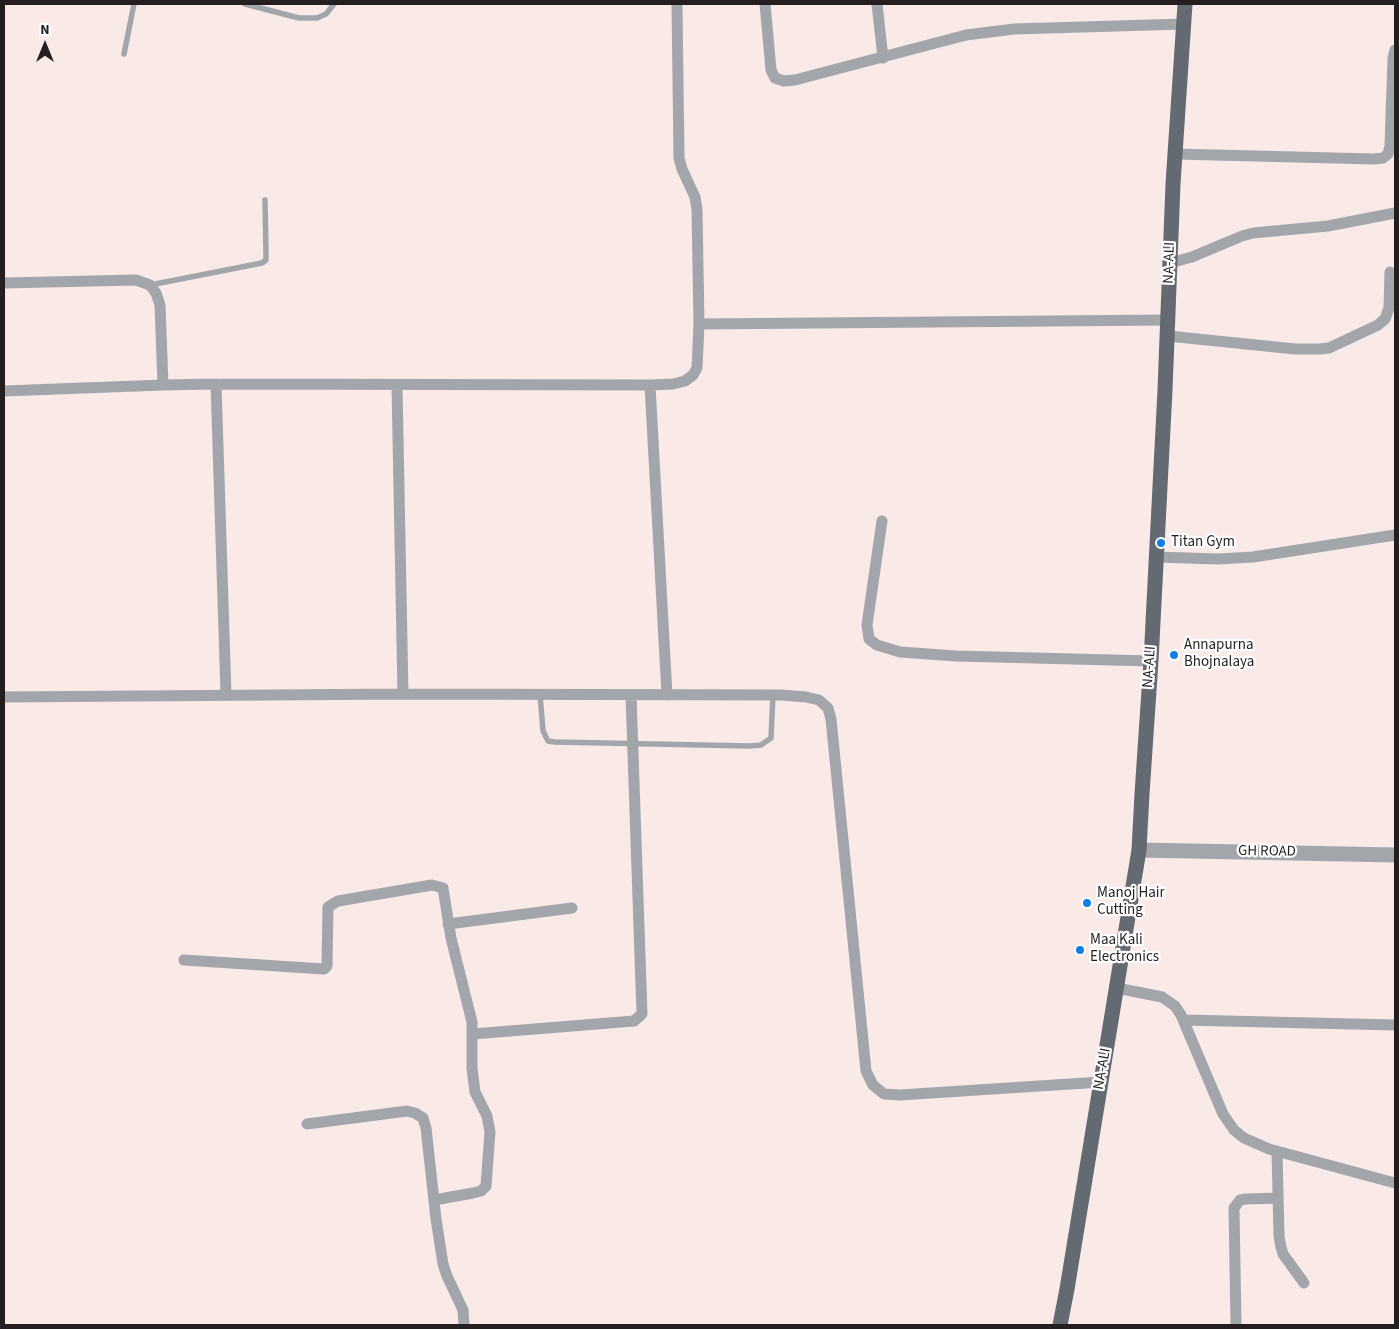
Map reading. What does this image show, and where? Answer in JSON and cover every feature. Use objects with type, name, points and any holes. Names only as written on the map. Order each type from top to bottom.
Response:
[{"type":"main road","name":"NA-ALI","points":[[1060,1325],[1139,850],[1168,336],[1175,154],[1185,4]]},
{"type":"street","points":[[4,391],[216,384],[397,386],[650,385],[673,384],[685,381],[693,375],[697,368],[699,324],[697,209],[682,169],[678,148],[677,4]]},
{"type":"street","points":[[765,4],[771,70],[775,78],[784,81],[795,80],[883,58],[943,40],[987,32],[1014,29],[1184,24]]},
{"type":"street","points":[[877,4],[883,58]]},
{"type":"street","points":[[1175,154],[1374,160],[1383,158],[1388,154],[1390,146],[1393,58],[1395,50]]},
{"type":"street","points":[[1170,263],[1192,257],[1242,236],[1254,233],[1328,226],[1395,213]]},
{"type":"street","points":[[1168,336],[1295,350],[1329,348],[1378,325],[1386,319],[1389,308],[1390,272]]},
{"type":"street","points":[[4,284],[136,280],[150,285],[156,292],[160,305],[163,386]]},
{"type":"street","points":[[699,324],[1168,320]]},
{"type":"street","points":[[216,384],[226,694]]},
{"type":"street","points":[[650,385],[667,695]]},
{"type":"street","points":[[397,386],[403,694]]},
{"type":"street","points":[[882,521],[867,626],[869,639],[877,645],[900,652],[947,655],[1151,661]]},
{"type":"street","points":[[1156,557],[1218,559],[1253,556],[1395,535]]},
{"type":"street","points":[[4,697],[226,694],[540,694],[772,696],[806,697],[818,700],[828,708],[831,720],[866,1071],[873,1085],[884,1094],[900,1094],[1101,1082]]},
{"type":"street","points":[[473,1034],[634,1021],[642,1014],[631,695]]},
{"type":"street","name":"GH ROAD","points":[[1139,850],[1395,855]]},
{"type":"street","points":[[184,960],[324,969],[327,966],[328,907],[338,901],[432,885],[443,888],[448,924],[470,1010],[473,1034],[472,1068],[475,1092],[487,1116],[490,1132],[486,1186],[481,1191],[434,1200]]},
{"type":"street","points":[[448,924],[572,908]]},
{"type":"street","points":[[1117,988],[1162,996],[1175,1006],[1184,1020],[1223,1114],[1244,1138],[1255,1144],[1277,1151],[1395,1183]]},
{"type":"street","points":[[1184,1020],[1395,1025]]},
{"type":"street","points":[[307,1124],[407,1111],[423,1118],[426,1128],[443,1264],[446,1276],[463,1310],[464,1325]]},
{"type":"street","points":[[1277,1151],[1281,1247],[1283,1254],[1304,1283]]},
{"type":"street","points":[[1236,1325],[1234,1208],[1240,1200],[1278,1198]]},
{"type":"lane","points":[[124,54],[134,4]]},
{"type":"lane","points":[[245,4],[299,18],[317,18],[326,14],[334,4]]},
{"type":"lane","points":[[150,285],[262,263],[266,260],[265,200]]},
{"type":"lane","points":[[540,694],[543,731],[548,741],[760,746],[771,738],[772,696]]},
{"type":"place","name":"Titan Gym","points":[[1161,543]]},
{"type":"place","name":"Annapurna Bhojnalaya","points":[[1174,655]]},
{"type":"place","name":"Manoj Hair Cutting","points":[[1087,903]]},
{"type":"place","name":"Maa Kali Electronics","points":[[1080,950]]}]
